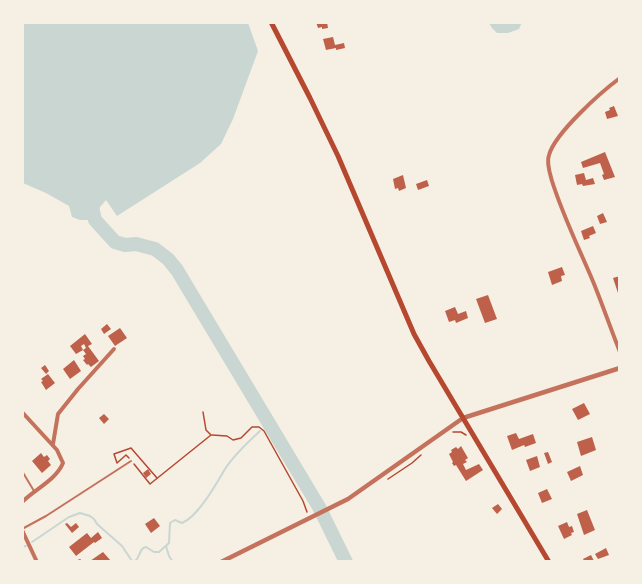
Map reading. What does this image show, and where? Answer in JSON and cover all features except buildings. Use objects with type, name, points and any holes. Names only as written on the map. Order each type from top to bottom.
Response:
[{"type":"main road","points":[[271,22],[338,156],[414,334],[549,561]]},
{"type":"street","points":[[620,78],[600,94],[558,138],[548,156],[549,171],[558,201],[592,279],[620,352]]},
{"type":"street","points":[[53,445],[58,414],[114,349]]},
{"type":"street","points":[[221,561],[329,509],[367,486],[463,418],[620,368]]},
{"type":"street","points":[[22,412],[53,445],[63,463],[52,478],[22,502]]},
{"type":"street","points":[[22,530],[37,561]]},
{"type":"lane","points":[[22,530],[132,461]]},
{"type":"lane","points":[[22,471],[34,491]]},
{"type":"path","points":[[203,412],[206,430],[210,435]]},
{"type":"path","points":[[157,478],[131,448],[114,454],[117,463],[126,455],[150,484],[210,435],[227,436],[233,440],[241,438],[252,427],[259,427],[264,431],[312,517]]},
{"type":"path","points":[[450,433],[460,432],[467,436]]},
{"type":"path","points":[[386,480],[412,463],[424,451]]},
{"type":"shaded area","points":[[522,22],[519,29],[508,33],[497,33],[489,23]]},
{"type":"shaded area","points":[[22,23],[248,23],[258,51],[233,119],[221,144],[200,163],[117,216],[106,200],[100,207],[95,220],[80,220],[72,217],[69,206],[23,183]]},
{"type":"waterway","points":[[91,202],[95,220],[115,242],[155,249],[177,270],[319,507],[346,562]]},
{"type":"waterway","points":[[32,542],[69,517],[80,513],[94,519],[122,546],[132,561],[135,561],[146,547],[159,552],[169,543],[170,523],[175,520],[182,523],[194,514],[225,469],[260,431]]},
{"type":"waterway","points":[[22,547],[26,546]]},
{"type":"waterway","points":[[166,546],[173,562]]}]
